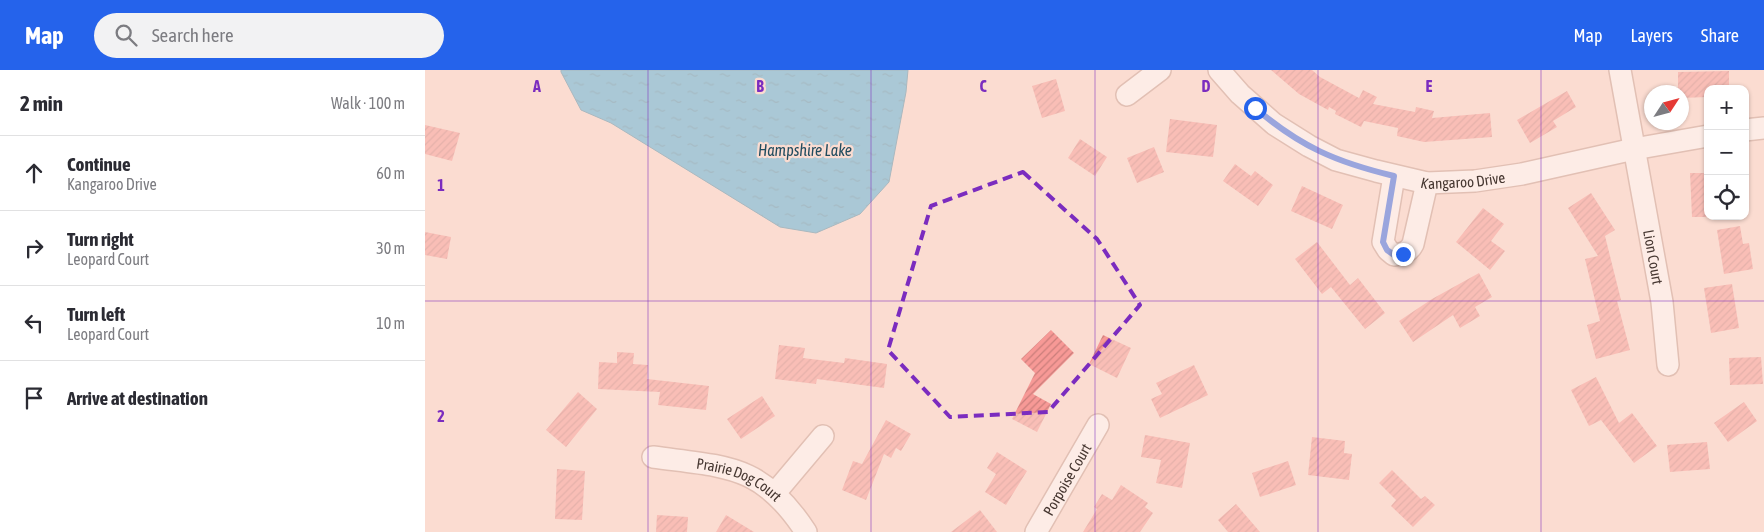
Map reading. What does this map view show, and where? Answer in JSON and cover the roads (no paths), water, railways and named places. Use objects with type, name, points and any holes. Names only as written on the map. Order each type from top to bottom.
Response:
[{"type":"street","points":[[1127,95],[1160,70]]},
{"type":"street","name":"Kangaroo Drive","points":[[1219,70],[1250,103],[1279,129],[1295,138],[1336,160],[1427,183],[1475,181],[1522,174],[1704,137]]},
{"type":"street","name":"Lion Court","points":[[1620,70],[1662,302],[1669,365]]},
{"type":"street","points":[[1749,130],[1764,128]]},
{"type":"street","points":[[1394,176],[1383,242],[1387,250],[1394,255],[1403,254],[1413,244],[1427,183]]},
{"type":"street","name":"Porpoise Court","points":[[1036,532],[1097,425]]},
{"type":"street","points":[[775,493],[823,436]]},
{"type":"street","name":"Prairie Dog Court","points":[[653,457],[734,470],[762,483],[787,506],[806,532]]},
{"type":"water","name":"Hampshire Lake","points":[[561,70],[908,70],[906,92],[889,182],[860,214],[816,233],[780,227],[611,123],[581,110]]}]
